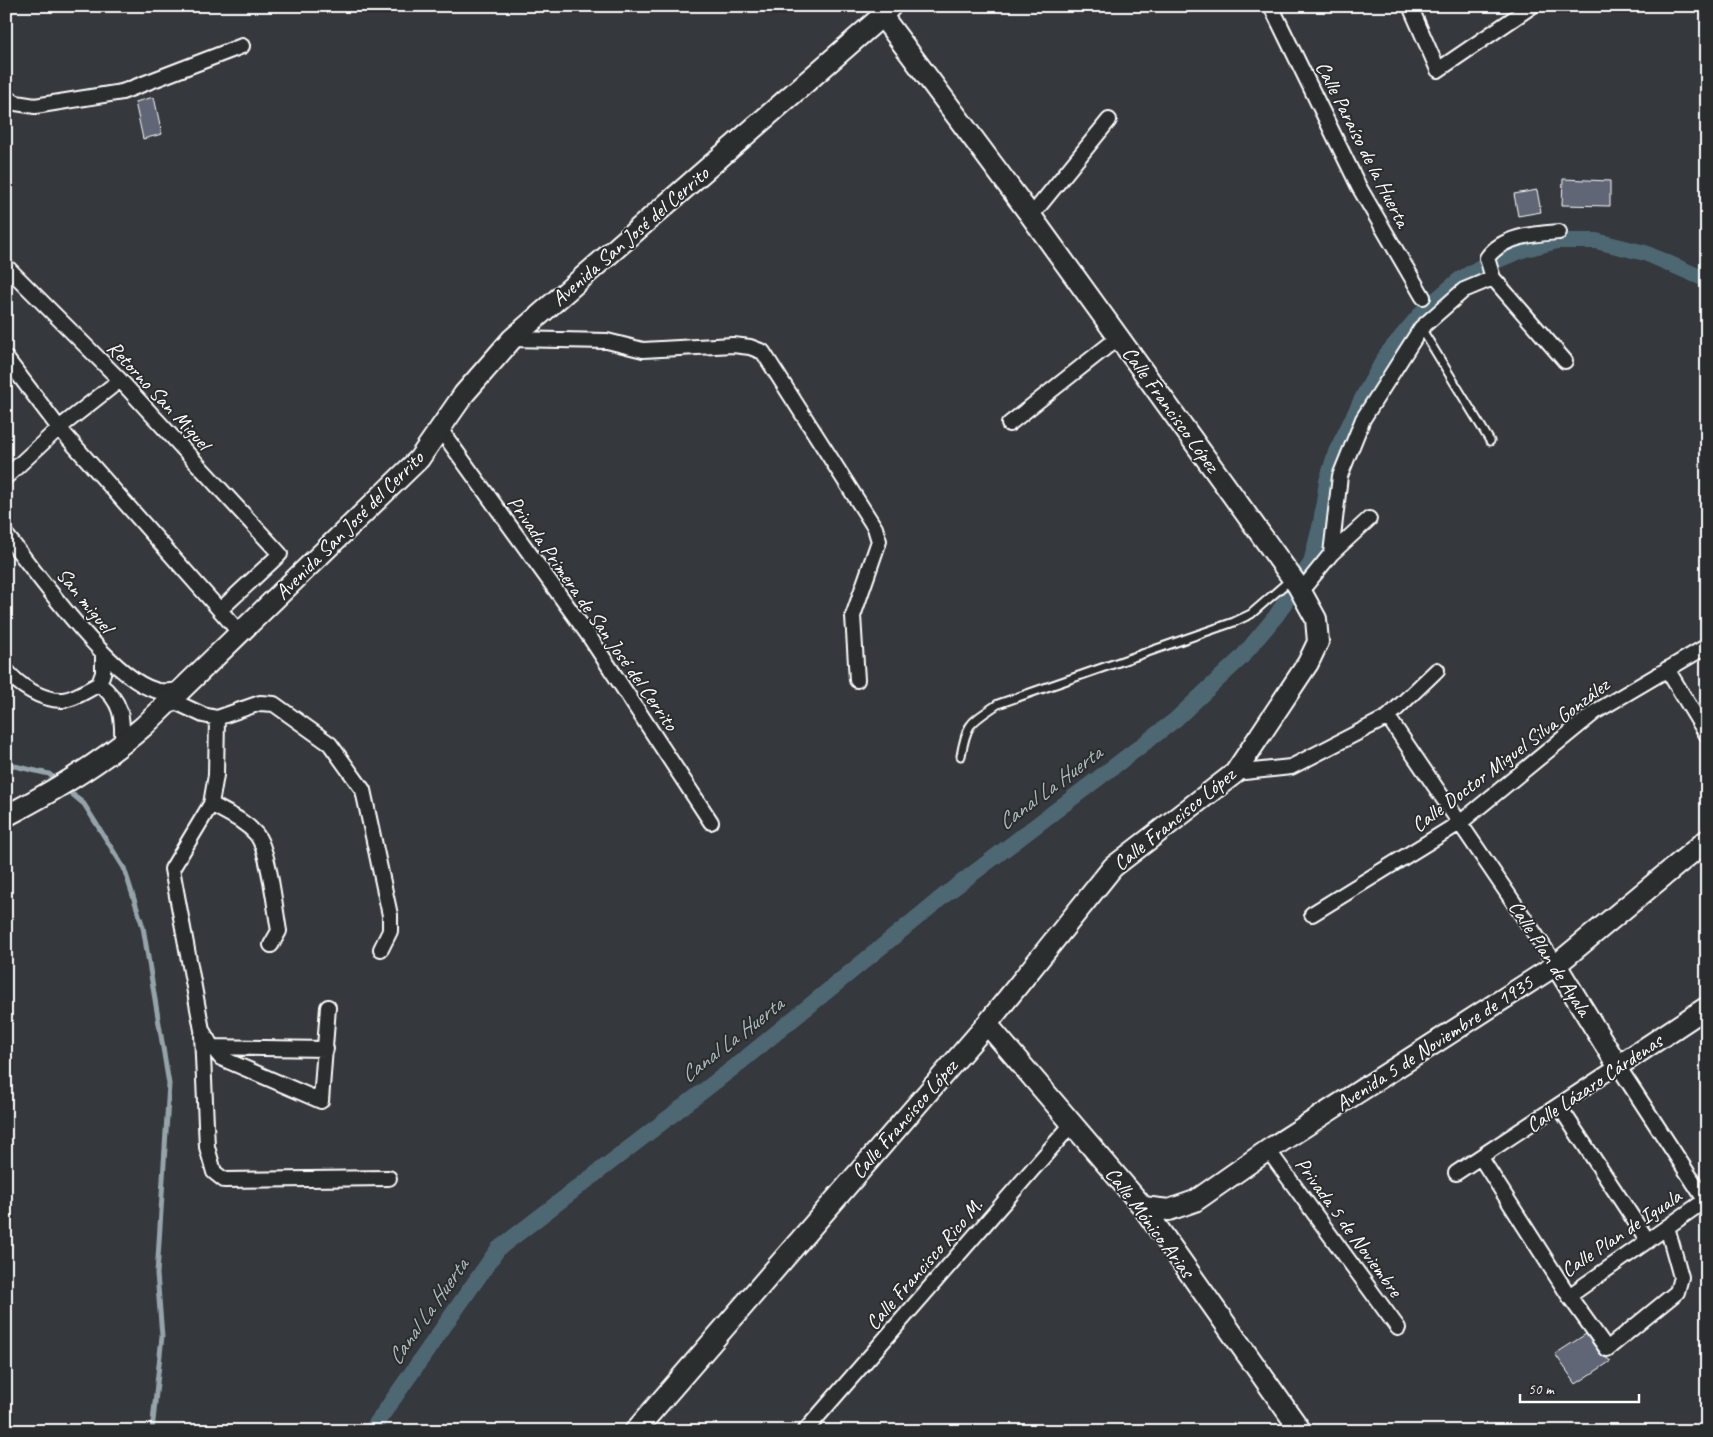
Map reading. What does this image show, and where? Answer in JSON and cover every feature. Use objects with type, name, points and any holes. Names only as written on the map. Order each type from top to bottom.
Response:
[{"type":"street","name":"Calle Paraíso de la Huerta","points":[[1271,6],[1359,187],[1423,297]]},
{"type":"street","points":[[1410,6],[1438,70],[1532,6]]},
{"type":"street","name":"Calle Francisco López","points":[[635,1431],[987,1024],[1113,867],[1235,773],[1308,663],[1318,642],[1316,619],[1297,584],[1031,216],[886,11]]},
{"type":"street","name":"Avenida San José del Cerrito","points":[[6,816],[52,790],[122,745],[419,459],[464,394],[512,339],[886,11]]},
{"type":"street","points":[[6,97],[16,103],[35,106],[122,92],[242,46]]},
{"type":"street","points":[[1031,216],[1109,120]]},
{"type":"street","points":[[1332,554],[1340,476],[1362,419],[1421,328],[1490,268],[1494,248],[1535,234],[1559,232]]},
{"type":"street","name":"Retorno San Miguel","points":[[6,266],[120,380],[280,554],[220,610]]},
{"type":"street","points":[[1490,268],[1565,361]]},
{"type":"street","points":[[1009,424],[1119,337]]},
{"type":"street","points":[[512,339],[607,341],[643,350],[733,345],[750,347],[763,352],[875,528],[880,541],[854,616],[857,680]]},
{"type":"street","points":[[6,358],[60,428],[240,633]]},
{"type":"street","points":[[6,477],[60,428],[120,380]]},
{"type":"street","name":"Privada Primera de San José del Cerrito","points":[[440,429],[589,636],[711,822]]},
{"type":"street","points":[[1297,584],[1332,554],[1368,519]]},
{"type":"street","name":"San miguel","points":[[6,535],[102,654],[103,673],[99,684]]},
{"type":"street","name":"Calle Doctor Miguel Silva González","points":[[1312,914],[1461,822],[1595,712],[1707,646]]},
{"type":"street","points":[[102,654],[130,676],[155,691],[176,695],[203,715],[216,718],[260,703],[274,704],[330,744],[363,790],[390,916],[390,931],[381,949]]},
{"type":"street","points":[[6,670],[14,680],[34,693],[63,700],[99,684],[112,694],[123,720],[122,745]]},
{"type":"street","points":[[1235,773],[1291,767],[1388,717],[1436,670]]},
{"type":"street","points":[[1667,670],[1707,735]]},
{"type":"street","name":"Calle Plan de Ayala","points":[[1388,717],[1461,822],[1556,965],[1618,1066],[1706,1201]]},
{"type":"street","points":[[216,718],[216,775],[211,804],[172,870],[202,1030],[208,1147],[214,1172],[224,1180],[389,1178]]},
{"type":"street","points":[[211,804],[245,823],[258,836],[265,855],[279,931],[271,945]]},
{"type":"street","name":"Avenida 5 de Noviembre de 1935","points":[[1143,1207],[1169,1210],[1195,1201],[1268,1150],[1556,965],[1707,840]]},
{"type":"street","points":[[202,1030],[221,1058],[321,1101],[328,1007]]},
{"type":"street","name":"Calle Lázaro Cárdenas","points":[[1456,1173],[1482,1158],[1707,1007]]},
{"type":"street","name":"Calle Mónico Arias","points":[[987,1024],[1143,1207],[1301,1431]]},
{"type":"street","points":[[212,1047],[326,1049]]},
{"type":"street","points":[[1559,1106],[1648,1241]]},
{"type":"street","name":"Calle Francisco Rico M.","points":[[805,1431],[1072,1124]]},
{"type":"street","name":"Privada 5 de Noviembre","points":[[1268,1150],[1398,1328]]},
{"type":"street","name":"Calle Plan de Iguala","points":[[1482,1158],[1569,1296],[1706,1201]]},
{"type":"street","points":[[1569,1296],[1607,1349],[1677,1292],[1681,1277],[1667,1228]]},
{"type":"lane","points":[[1421,328],[1490,441]]},
{"type":"lane","points":[[962,756],[965,732],[971,723],[998,704],[1234,622],[1251,614],[1297,584]]},
{"type":"building","points":[[154,97],[162,134],[143,139],[135,102]]},
{"type":"building","points":[[1563,179],[1610,181],[1610,206],[1562,205]]},
{"type":"building","points":[[1537,190],[1541,212],[1518,216],[1514,194]]},
{"type":"building","points":[[1586,1334],[1600,1354],[1611,1361],[1576,1384],[1555,1354]]},
{"type":"waterway","name":"Canal La Huerta","points":[[371,1431],[498,1249],[737,1065],[946,894],[1175,720],[1241,658],[1276,616],[1311,563],[1321,523],[1327,481],[1336,452],[1387,354],[1424,310],[1459,280],[1481,267],[1522,250],[1557,241],[1596,241],[1645,253],[1707,280]]},
{"type":"waterway","points":[[6,764],[49,774],[59,782]]},
{"type":"waterway","points":[[65,788],[84,804],[124,868],[143,927],[169,1084],[157,1274],[162,1336],[152,1431]]}]
